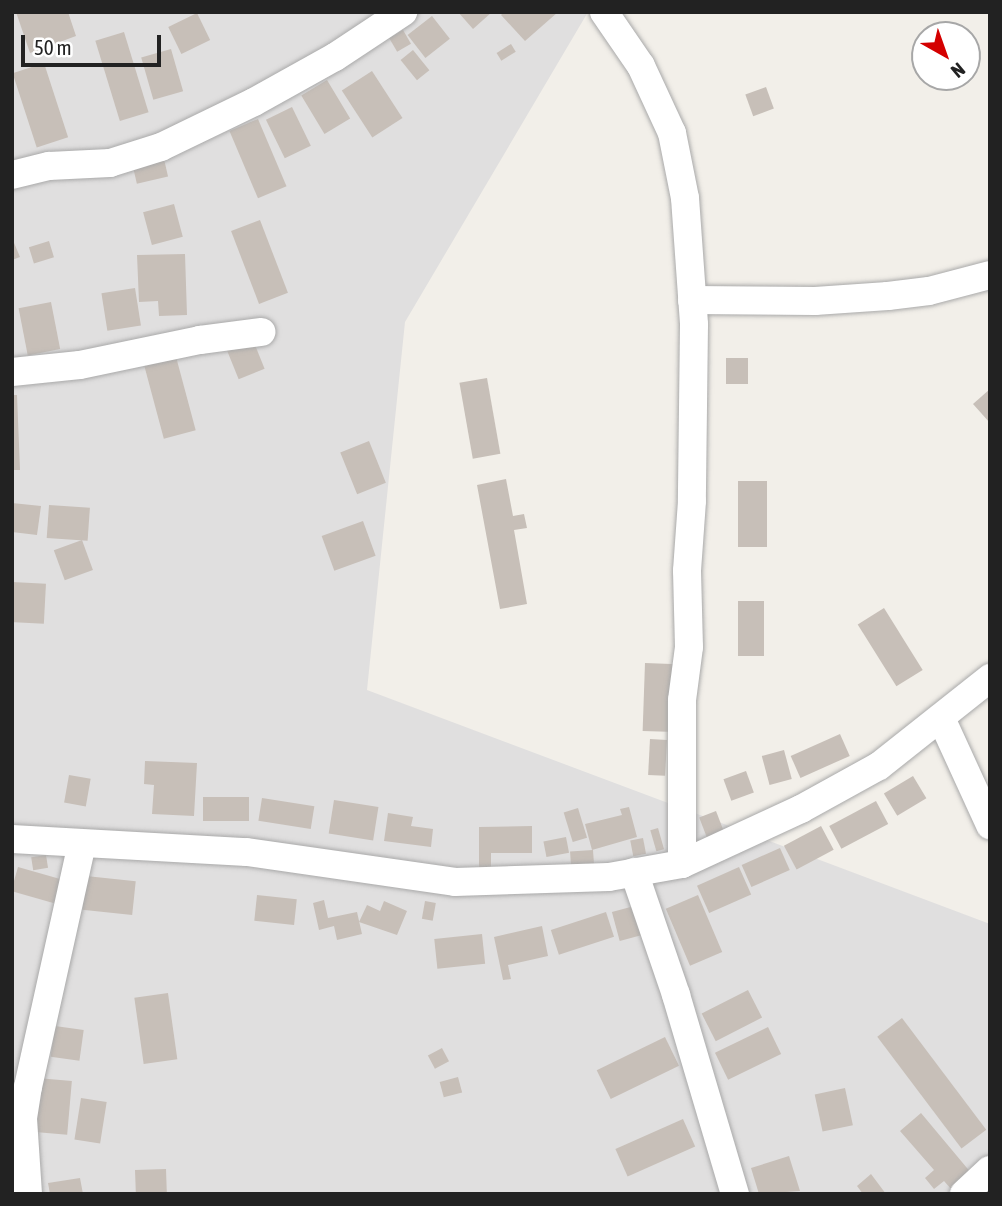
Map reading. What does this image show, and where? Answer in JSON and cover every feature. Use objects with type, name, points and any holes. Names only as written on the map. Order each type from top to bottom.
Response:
[{"type":"street","points":[[12,176],[49,166],[110,163],[161,147],[254,102],[335,57],[403,12]]},
{"type":"street","points":[[604,12],[641,66],[672,133],[685,198],[692,300],[692,501],[687,571],[689,647],[682,700],[682,864]]},
{"type":"street","points":[[692,300],[815,301],[888,296],[929,291],[990,275]]},
{"type":"street","points":[[12,372],[80,365],[200,340],[261,332]]},
{"type":"street","points":[[12,839],[247,852],[455,882],[609,877],[682,864],[846,785],[879,766],[990,678]]},
{"type":"street","points":[[941,718],[990,825]]},
{"type":"street","points":[[28,1194],[23,1118],[82,844]]},
{"type":"street","points":[[634,872],[676,995],[735,1194]]},
{"type":"street","points":[[964,1194],[990,1170]]},
{"type":"shaded area","points":[[12,12],[588,12],[405,322],[367,690],[990,924],[990,1194],[12,1194]]},
{"type":"building","points":[[16,12],[68,12],[76,36],[30,53]]},
{"type":"building","points":[[458,12],[492,12],[473,29]]},
{"type":"building","points":[[504,12],[558,12],[525,41],[501,15]]},
{"type":"building","points":[[197,13],[210,40],[181,54],[168,27]]},
{"type":"building","points":[[432,16],[450,39],[425,58],[408,35]]},
{"type":"building","points":[[403,30],[411,44],[397,52],[389,38]]},
{"type":"building","points":[[124,32],[149,112],[120,121],[95,41]]},
{"type":"building","points":[[511,44],[516,52],[501,61],[497,53]]},
{"type":"building","points":[[171,49],[183,91],[153,100],[141,58]]},
{"type":"building","points":[[413,50],[429,70],[417,80],[401,60]]},
{"type":"building","points":[[44,63],[68,137],[37,147],[13,73]]},
{"type":"building","points":[[372,71],[402,118],[372,138],[342,91]]},
{"type":"building","points":[[327,80],[350,119],[324,134],[301,95]]},
{"type":"building","points":[[766,87],[774,109],[753,116],[745,95]]},
{"type":"building","points":[[292,107],[311,146],[285,158],[266,120]]},
{"type":"building","points":[[258,119],[287,186],[258,198],[229,131]]},
{"type":"building","points":[[164,159],[168,177],[137,184],[133,166]]},
{"type":"building","points":[[174,204],[183,237],[152,245],[143,212]]},
{"type":"building","points":[[260,220],[288,293],[259,304],[231,231]]},
{"type":"building","points":[[12,238],[20,257],[12,260]]},
{"type":"building","points":[[49,241],[54,257],[34,263],[29,247]]},
{"type":"building","points":[[185,254],[187,315],[159,316],[158,301],[139,302],[137,255]]},
{"type":"building","points":[[135,288],[141,326],[107,331],[101,293]]},
{"type":"building","points":[[51,302],[60,349],[28,355],[19,308]]},
{"type":"building","points":[[253,340],[265,369],[239,379],[227,350]]},
{"type":"building","points":[[175,353],[196,430],[164,439],[143,362]]},
{"type":"building","points":[[726,358],[748,358],[748,384],[726,384]]},
{"type":"building","points":[[487,378],[500,454],[473,459],[459,383]]},
{"type":"building","points":[[990,389],[990,423],[973,404]]},
{"type":"building","points":[[12,395],[17,395],[20,470],[12,470]]},
{"type":"building","points":[[369,441],[386,483],[357,494],[340,453]]},
{"type":"building","points":[[506,479],[513,516],[524,514],[527,528],[514,530],[527,604],[500,609],[477,485]]},
{"type":"building","points":[[738,481],[767,481],[767,547],[738,547]]},
{"type":"building","points":[[12,503],[41,506],[37,535],[12,532]]},
{"type":"building","points":[[49,505],[90,508],[88,541],[47,538]]},
{"type":"building","points":[[363,521],[376,556],[334,571],[322,536]]},
{"type":"building","points":[[82,540],[93,570],[65,580],[54,550]]},
{"type":"building","points":[[12,582],[46,584],[44,624],[12,622]]},
{"type":"building","points":[[738,601],[764,601],[764,656],[738,656]]},
{"type":"building","points":[[884,608],[923,670],[896,686],[858,624]]},
{"type":"building","points":[[645,663],[678,664],[676,732],[643,731]]},
{"type":"building","points":[[840,734],[850,756],[800,778],[791,756]]},
{"type":"building","points":[[650,739],[667,740],[665,776],[648,775]]},
{"type":"building","points":[[784,750],[792,779],[770,785],[762,756]]},
{"type":"building","points":[[145,761],[197,763],[194,816],[152,814],[154,785],[144,784]]},
{"type":"building","points":[[746,771],[754,793],[731,801],[723,779]]},
{"type":"building","points":[[69,775],[91,779],[86,806],[64,803]]},
{"type":"building","points":[[913,776],[926,798],[897,816],[884,794]]},
{"type":"building","points":[[203,797],[249,797],[249,821],[203,821]]},
{"type":"building","points":[[262,798],[314,806],[311,829],[258,821]]},
{"type":"building","points":[[334,800],[378,807],[373,841],[329,834]]},
{"type":"building","points":[[876,801],[888,824],[841,849],[829,826]]},
{"type":"building","points":[[629,807],[637,837],[592,850],[585,824],[622,815],[620,809]]},
{"type":"building","points":[[578,808],[587,838],[573,842],[564,812]]},
{"type":"building","points":[[716,811],[724,832],[707,838],[699,817]]},
{"type":"building","points":[[388,813],[413,817],[411,826],[433,829],[431,847],[384,841]]},
{"type":"building","points":[[532,826],[532,853],[491,853],[491,868],[479,869],[479,827]]},
{"type":"building","points":[[821,826],[834,850],[797,870],[784,846]]},
{"type":"building","points":[[658,828],[664,849],[656,851],[650,830]]},
{"type":"building","points":[[566,837],[569,853],[546,857],[543,841]]},
{"type":"building","points":[[643,838],[646,854],[633,856],[630,840]]},
{"type":"building","points":[[780,848],[790,870],[751,887],[742,865]]},
{"type":"building","points":[[593,850],[594,864],[571,866],[570,852]]},
{"type":"building","points":[[46,855],[48,868],[33,870],[31,857]]},
{"type":"building","points":[[18,867],[68,881],[61,905],[12,891]]},
{"type":"building","points":[[739,867],[751,894],[709,913],[697,886]]},
{"type":"building","points":[[86,876],[136,881],[132,915],[82,910]]},
{"type":"building","points":[[257,895],[297,899],[294,925],[254,921]]},
{"type":"building","points":[[698,895],[722,952],[690,966],[666,909]]},
{"type":"building","points":[[324,900],[328,918],[357,912],[362,934],[337,940],[334,926],[319,930],[313,903]]},
{"type":"building","points":[[384,901],[407,911],[397,935],[359,922],[367,905],[380,911]]},
{"type":"building","points":[[425,901],[436,903],[433,921],[422,919]]},
{"type":"building","points":[[638,905],[646,934],[620,941],[612,912]]},
{"type":"building","points":[[606,912],[614,937],[559,955],[551,930]]},
{"type":"building","points":[[542,926],[548,956],[508,965],[511,979],[503,980],[494,937]]},
{"type":"building","points":[[482,934],[485,964],[437,969],[434,939]]},
{"type":"building","points":[[748,990],[762,1018],[716,1041],[702,1014]]},
{"type":"building","points":[[168,993],[177,1059],[144,1064],[134,998]]},
{"type":"building","points":[[902,1018],[986,1130],[961,1148],[877,1037]]},
{"type":"building","points":[[55,1026],[84,1030],[79,1061],[51,1057]]},
{"type":"building","points":[[768,1027],[781,1054],[728,1080],[715,1053]]},
{"type":"building","points":[[665,1037],[679,1066],[611,1099],[597,1070]]},
{"type":"building","points":[[442,1048],[449,1061],[435,1069],[428,1056]]},
{"type":"building","points":[[458,1077],[462,1092],[444,1097],[440,1082]]},
{"type":"building","points":[[37,1078],[72,1081],[67,1135],[32,1132]]},
{"type":"building","points":[[845,1088],[853,1125],[823,1132],[815,1094]]},
{"type":"building","points":[[81,1098],[107,1102],[100,1144],[74,1139]]},
{"type":"building","points":[[921,1113],[972,1174],[952,1190],[944,1181],[934,1189],[925,1178],[934,1170],[900,1131]]},
{"type":"building","points":[[683,1119],[695,1146],[628,1177],[615,1149]]},
{"type":"building","points":[[789,1156],[800,1191],[759,1194],[751,1168]]},
{"type":"building","points":[[166,1169],[167,1194],[136,1194],[135,1170]]},
{"type":"building","points":[[871,1174],[886,1194],[863,1194],[857,1186]]},
{"type":"building","points":[[80,1178],[83,1194],[50,1194],[48,1183]]}]
